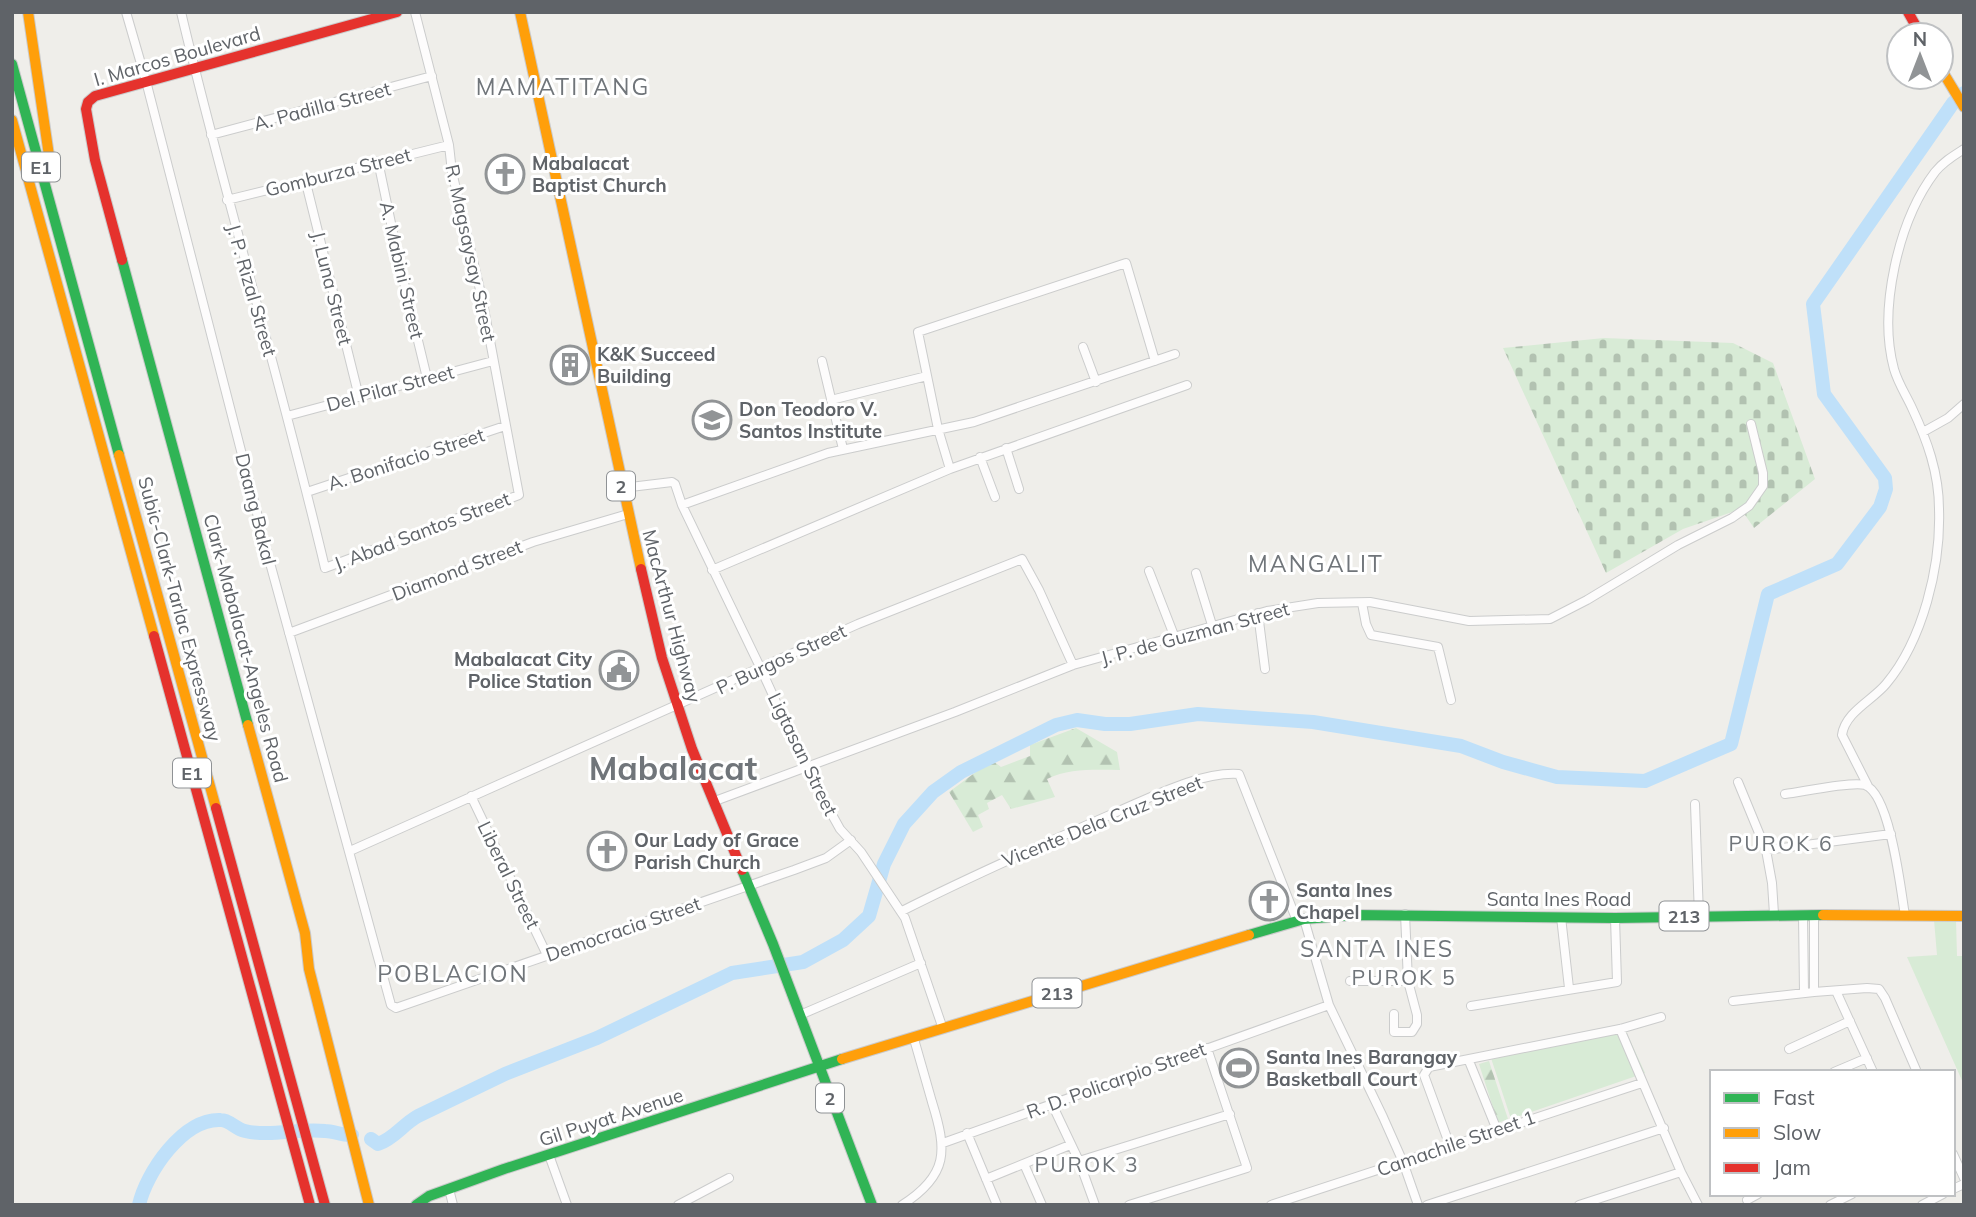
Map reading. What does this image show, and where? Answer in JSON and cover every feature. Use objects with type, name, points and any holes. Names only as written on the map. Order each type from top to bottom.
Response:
[{"type":"main road","points":[[28,12],[43,124],[68,246],[69,270]]},
{"type":"main road","name":"I. Marcos Boulevard","points":[[88,102],[95,96],[146,81],[397,12]]},
{"type":"main road","name":"MacArthur Highway","points":[[520,12],[622,488],[662,658],[677,706],[773,944],[872,1205]]},
{"type":"main road","name":"Subic-Clark-Tarlac Expressway","points":[[12,64],[325,1205]]},
{"type":"main road","points":[[1954,91],[1964,107]]},
{"type":"main road","name":"Clark-Mabalacat-Angeles Road","points":[[88,102],[86,109],[95,160],[305,933],[309,969],[369,1205]]},
{"type":"main road","name":"Subic-Clark-Tarlac Expressway","points":[[12,120],[310,1205]]},
{"type":"main road","name":"Santa Ines Road","points":[[1405,914],[1615,918],[1964,916]]},
{"type":"main road","name":"213","points":[[818,1068],[1300,920],[1405,914]]},
{"type":"main road","name":"Gil Puyat Avenue","points":[[416,1204],[449,1189],[549,1155],[818,1068]]},
{"type":"street","name":"Daang Bakal","points":[[126,12],[318,745],[350,851],[391,1005]]},
{"type":"street","name":"J. P. Rizal Street","points":[[181,12],[227,200],[288,416],[325,568]]},
{"type":"street","name":"R. Magsaysay Street","points":[[415,12],[449,145],[452,172],[482,298],[519,495]]},
{"type":"street","name":"A. Padilla Street","points":[[211,135],[432,76]]},
{"type":"street","name":"Gomburza Street","points":[[227,200],[449,145]]},
{"type":"street","points":[[1905,916],[1891,834],[1883,807],[1868,786],[1842,735],[1843,728],[1853,714],[1885,685],[1899,667],[1918,628],[1938,551],[1940,506],[1930,452],[1895,371],[1888,319],[1898,256],[1919,199],[1935,172],[1964,149]]},
{"type":"street","name":"A. Mabini Street","points":[[379,162],[427,378]]},
{"type":"street","name":"J. Luna Street","points":[[305,179],[359,397]]},
{"type":"street","points":[[950,469],[938,429],[918,332],[1126,263],[1155,361]]},
{"type":"street","points":[[1083,346],[1096,382]]},
{"type":"street","points":[[682,505],[843,449],[974,422],[1175,354]]},
{"type":"street","name":"Del Pilar Street","points":[[288,416],[493,361]]},
{"type":"street","points":[[822,361],[843,449]]},
{"type":"street","points":[[831,400],[927,376]]},
{"type":"street","points":[[712,570],[980,457],[1187,384]]},
{"type":"street","points":[[1923,432],[1948,418],[1964,404]]},
{"type":"street","name":"J. P. de Guzman Street","points":[[715,801],[1073,665],[1258,613],[1318,603],[1362,603],[1469,621],[1542,621],[1559,615],[1749,506],[1763,486],[1763,473],[1751,424]]},
{"type":"street","name":"A. Bonifacio Street","points":[[307,492],[505,426]]},
{"type":"street","points":[[1006,448],[1019,489]]},
{"type":"street","points":[[980,457],[995,498]]},
{"type":"street","name":"Ligtasan Street","points":[[622,488],[672,482],[675,484],[682,505],[806,768],[840,829],[861,852],[902,911],[943,1029]]},
{"type":"street","name":"J. Abad Santos Street","points":[[325,568],[519,495]]},
{"type":"street","name":"Diamond Street","points":[[289,633],[533,542],[628,514]]},
{"type":"street","name":"P. Burgos Street","points":[[350,851],[858,624],[1022,559],[1073,665]]},
{"type":"street","points":[[1149,571],[1175,638]]},
{"type":"street","points":[[1196,573],[1212,625]]},
{"type":"street","points":[[1362,603],[1371,635],[1438,647],[1451,700]]},
{"type":"street","points":[[1258,613],[1265,669]]},
{"type":"street","name":"Vicente Dela Cruz Street","points":[[902,911],[996,864],[1118,811],[1197,780],[1229,773],[1239,774],[1300,920]]},
{"type":"street","points":[[1738,782],[1766,850],[1774,915]]},
{"type":"street","points":[[1785,794],[1855,784],[1868,786]]},
{"type":"street","name":"Liberal Street","points":[[471,796],[547,954]]},
{"type":"street","points":[[1695,804],[1699,916]]},
{"type":"street","points":[[1766,850],[1891,834]]},
{"type":"street","name":"Democracia Street","points":[[391,1005],[396,1007],[826,858],[851,841]]},
{"type":"street","points":[[1394,1014],[1394,1032],[1412,1032],[1417,1024],[1417,1015],[1408,981],[1405,914]]},
{"type":"street","points":[[1808,915],[1814,944],[1814,992]]},
{"type":"street","points":[[1804,993],[1804,945],[1808,915]]},
{"type":"street","points":[[1561,917],[1569,988]]},
{"type":"street","points":[[1471,1006],[1617,982],[1615,918]]},
{"type":"street","points":[[1300,920],[1329,1005],[1365,1076],[1403,1162],[1418,1205]]},
{"type":"street","points":[[1804,945],[1814,944]]},
{"type":"street","points":[[800,1015],[921,962]]},
{"type":"street","points":[[1804,968],[1814,968]]},
{"type":"street","points":[[1350,981],[1408,981]]},
{"type":"street","points":[[1733,1000],[1867,988],[1882,991],[1916,1070]]},
{"type":"street","points":[[1836,991],[1872,1070]]},
{"type":"street","name":"R. D. Policarpio Street","points":[[943,1143],[1051,1102],[1329,1005]]},
{"type":"street","points":[[1450,1146],[1424,1072],[1429,1067],[1620,1029],[1661,1017]]},
{"type":"street","points":[[1789,1049],[1850,1021]]},
{"type":"street","points":[[1620,1029],[1681,1172],[1698,1205]]},
{"type":"street","points":[[902,1205],[936,1173],[943,1143],[914,1039]]},
{"type":"street","points":[[1129,1205],[1157,1200],[1247,1168],[1207,1048]]},
{"type":"street","points":[[1839,1070],[1867,1058]]},
{"type":"street","points":[[1469,1061],[1497,1130]]},
{"type":"street","name":"Camachile Street 1","points":[[1271,1205],[1642,1083]]},
{"type":"street","points":[[1051,1102],[1079,1161],[1095,1205]]},
{"type":"street","points":[[1079,1161],[1230,1114]]},
{"type":"street","points":[[1427,1205],[1664,1128]]},
{"type":"street","points":[[967,1133],[997,1205]]},
{"type":"street","points":[[986,1180],[1070,1145]]},
{"type":"street","points":[[549,1155],[567,1205]]},
{"type":"street","points":[[1955,1158],[1964,1178]]},
{"type":"street","points":[[1024,1164],[1042,1205]]},
{"type":"street","points":[[1579,1205],[1681,1172]]},
{"type":"street","points":[[678,1205],[729,1178]]},
{"type":"street","points":[[449,1189],[453,1205]]},
{"type":"street","points":[[1830,1205],[1848,1196]]},
{"type":"street","points":[[1922,1205],[1939,1196]]},
{"type":"green space","points":[[1604,338],[1733,343],[1773,363],[1815,479],[1754,528],[1741,509],[1683,529],[1606,573],[1503,348]]},
{"type":"green space","points":[[1076,728],[1117,752],[1120,770],[1082,770],[1056,775],[1047,779],[1055,797],[1011,809],[1002,795],[987,803],[989,809],[978,815],[983,827],[973,832],[949,792],[992,760],[1001,767],[1030,756],[1030,745]]},
{"type":"green space","points":[[1934,920],[1956,920],[1957,956],[1964,956],[1964,1085],[1907,957],[1937,955]]},
{"type":"green space","points":[[1625,1029],[1645,1073],[1511,1119],[1491,1058]]},
{"type":"green space","points":[[1489,1061],[1508,1119],[1498,1123],[1479,1064]]},
{"type":"waterway","points":[[371,1139],[378,1144],[418,1116],[505,1074],[597,1038],[732,973],[803,962],[843,940],[869,916],[884,864],[904,824],[933,792],[961,772],[1056,725],[1077,720],[1130,724],[1198,714],[1313,722],[1461,746],[1503,762],[1557,777],[1645,781],[1731,744],[1768,594],[1837,564],[1880,507],[1886,489],[1885,478],[1824,394],[1813,304],[1953,103],[1964,93]]},
{"type":"waterway","points":[[139,1205],[149,1178],[168,1150],[193,1128],[207,1122],[224,1120],[242,1130],[255,1133],[315,1130],[352,1135]]},
{"type":"traffic: fast","points":[[12,64],[119,455]]},
{"type":"traffic: fast","points":[[122,260],[248,725]]},
{"type":"traffic: fast","points":[[742,870],[773,944],[872,1205]]},
{"type":"traffic: fast","points":[[1249,935],[1304,919],[1354,915],[1615,918],[1823,915]]},
{"type":"traffic: fast","points":[[416,1205],[429,1196],[504,1169],[842,1059]]},
{"type":"traffic: slow","points":[[28,12],[52,176]]},
{"type":"traffic: slow","points":[[520,12],[641,569]]},
{"type":"traffic: slow","points":[[1954,91],[1964,107]]},
{"type":"traffic: slow","points":[[12,120],[154,636]]},
{"type":"traffic: slow","points":[[119,455],[216,808]]},
{"type":"traffic: slow","points":[[248,725],[305,933],[309,969],[369,1205]]},
{"type":"traffic: slow","points":[[1823,915],[1964,916]]},
{"type":"traffic: slow","points":[[842,1059],[1249,935]]},
{"type":"traffic: jam","points":[[122,260],[95,160],[86,109],[88,102],[95,96],[397,12]]},
{"type":"traffic: jam","points":[[1908,12],[1913,21]]},
{"type":"traffic: jam","points":[[641,569],[662,658],[692,749],[742,870]]},
{"type":"traffic: jam","points":[[154,636],[310,1205]]},
{"type":"traffic: jam","points":[[216,808],[325,1205]]},
{"type":"place","name":"Mabalacat Baptist Church","points":[[505,174]]},
{"type":"place","name":"K&K Succeed Building","points":[[570,365]]},
{"type":"place","name":"Don Teodoro V. Santos Institute","points":[[712,420]]},
{"type":"place","name":"Mabalacat City Police Station","points":[[619,670]]},
{"type":"place","name":"Our Lady of Grace Parish Church","points":[[607,851]]},
{"type":"place","name":"Santa Ines Chapel","points":[[1269,901]]},
{"type":"place","name":"Santa Ines Barangay Basketball Court","points":[[1239,1068]]},
{"type":"district","name":"MAMATITANG","points":[[563,86]]},
{"type":"district","name":"MANGALIT","points":[[1316,563]]},
{"type":"district","name":"Mabalacat","points":[[673,767]]},
{"type":"district","name":"PUROK 6","points":[[1781,843]]},
{"type":"district","name":"SANTA INES","points":[[1377,948]]},
{"type":"district","name":"POBLACION","points":[[453,973]]},
{"type":"district","name":"PUROK 5","points":[[1404,977]]},
{"type":"district","name":"PUROK 3","points":[[1087,1164]]}]
